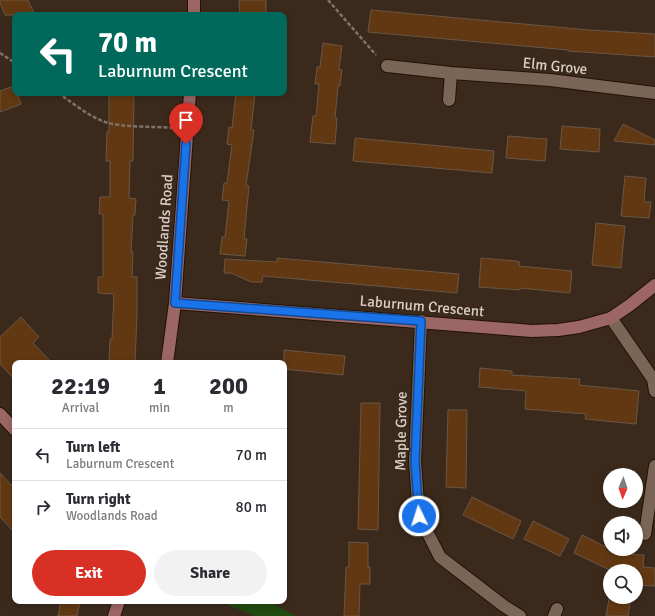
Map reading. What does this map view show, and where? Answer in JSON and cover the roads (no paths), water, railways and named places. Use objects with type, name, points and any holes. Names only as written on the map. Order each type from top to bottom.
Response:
[{"type":"street","points":[[194,0],[194,12]]},
{"type":"street","name":"Elm Grove","points":[[387,66],[451,73],[550,80],[655,94]]},
{"type":"street","points":[[449,100],[451,73]]},
{"type":"street","name":"Woodlands Road","points":[[167,360],[175,303],[190,96]]},
{"type":"street","name":"Laburnum Crescent","points":[[175,303],[421,321],[532,331],[558,330],[579,327],[610,318],[630,305],[655,285]]},
{"type":"street","points":[[610,318],[653,379],[655,391]]},
{"type":"street","name":"Maple Grove","points":[[421,321],[415,462],[419,516],[440,557],[504,606],[520,616]]},
{"type":"street","points":[[0,414],[12,427]]},
{"type":"street","points":[[645,534],[655,466]]},
{"type":"street","points":[[114,616],[118,604]]}]
